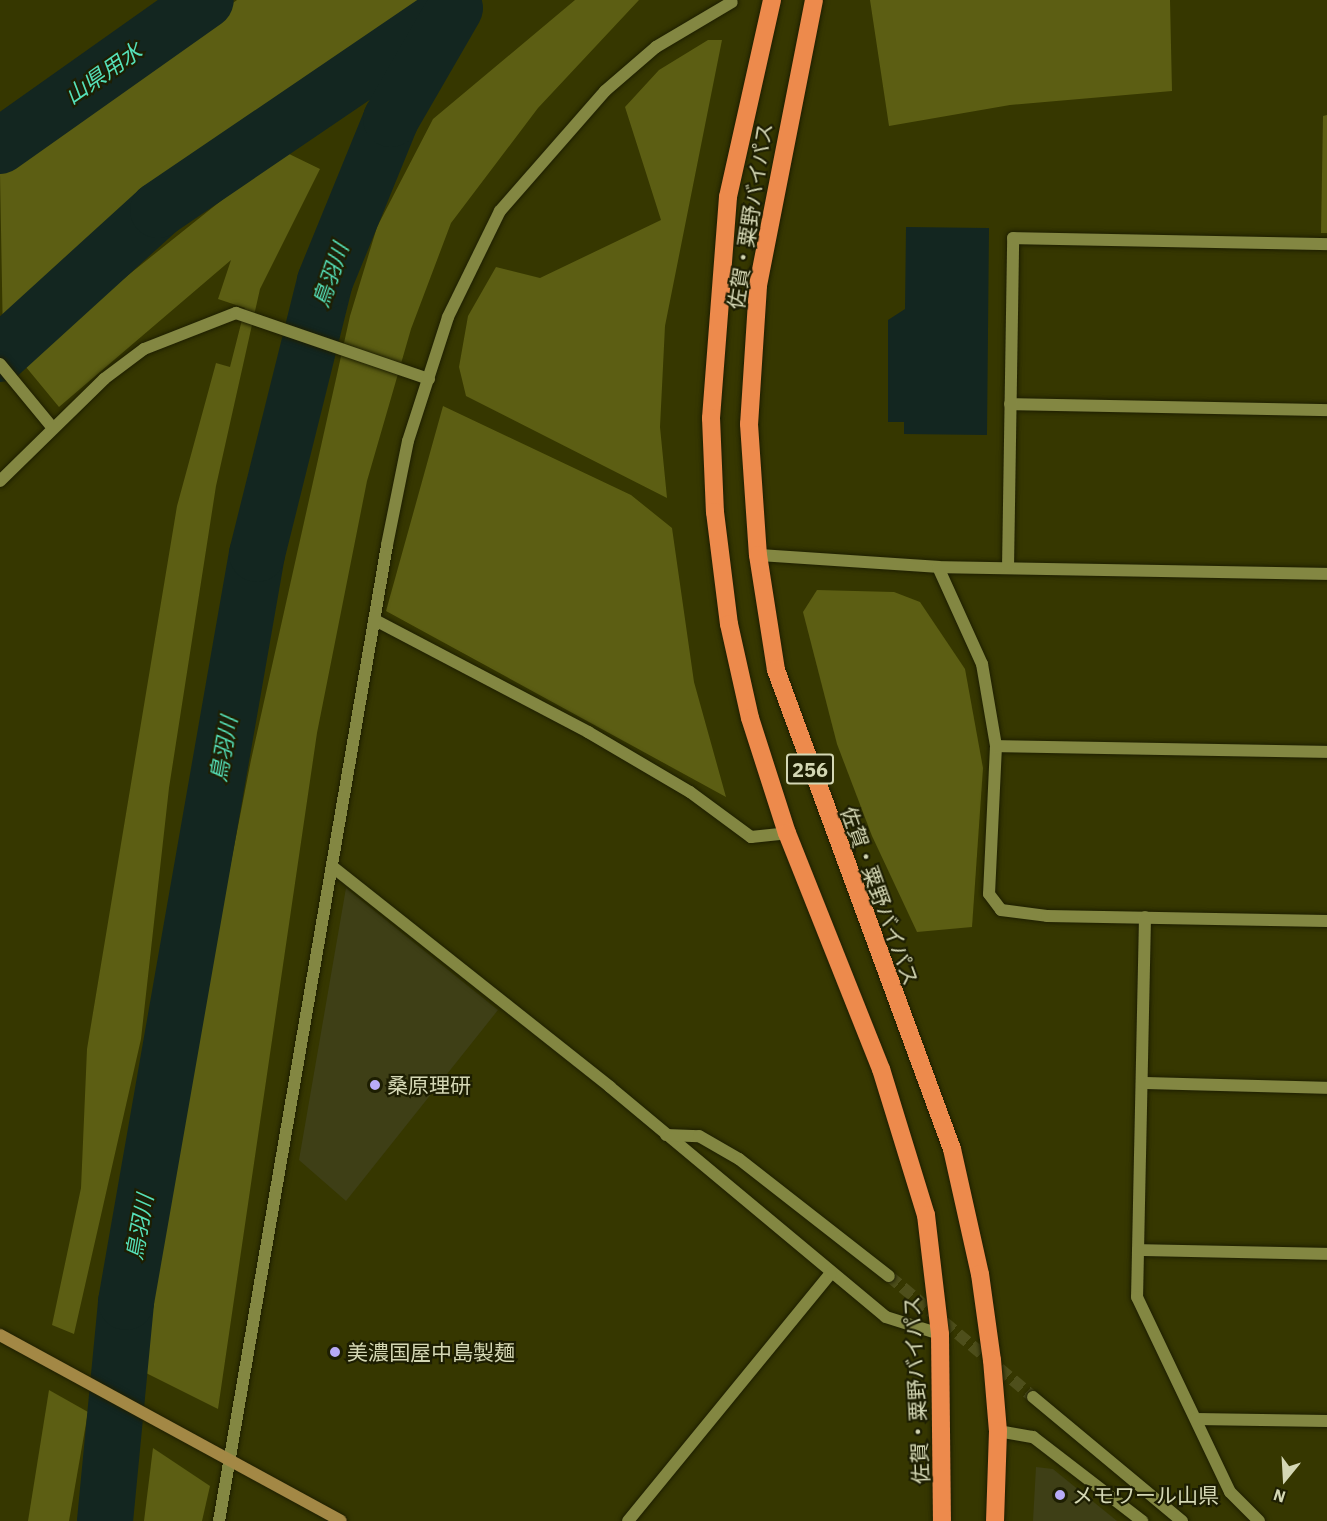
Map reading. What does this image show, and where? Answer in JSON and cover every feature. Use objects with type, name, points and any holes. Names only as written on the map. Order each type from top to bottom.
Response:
[{"type":"highway","name":"佐賀・粟野バイパス","points":[[772,0],[728,198],[711,418],[715,512],[729,624],[750,718],[787,833],[881,1069],[919,1192],[940,1334],[942,1521]]},
{"type":"highway","name":"佐賀・粟野バイパス","points":[[814,0],[758,286],[749,424],[758,555],[776,670],[845,869],[952,1149],[980,1274],[998,1431],[994,1521]]},
{"type":"street","points":[[219,1521],[408,441],[448,317],[500,210],[605,91],[656,46],[732,2]]},
{"type":"street","points":[[1008,568],[1013,238],[1327,244]]},
{"type":"street","points":[[0,490],[3,480],[52,428],[144,349],[236,313],[403,373],[429,379]]},
{"type":"street","points":[[0,364],[52,428]]},
{"type":"street","points":[[1010,404],[1327,410]]},
{"type":"street","points":[[758,555],[938,567],[1327,574]]},
{"type":"street","points":[[938,567],[982,664],[996,746],[989,894],[1001,910],[1145,917],[1327,921]]},
{"type":"street","points":[[375,620],[588,732],[690,792],[751,837],[787,833]]},
{"type":"street","points":[[996,746],[1327,752]]},
{"type":"street","points":[[334,868],[666,1135],[886,1317],[940,1334]]},
{"type":"street","points":[[1145,917],[1137,1297],[1230,1492],[1259,1521]]},
{"type":"street","points":[[1142,1083],[1327,1088]]},
{"type":"street","points":[[666,1135],[699,1136],[739,1159],[889,1276]]},
{"type":"street","points":[[1138,1250],[1327,1254]]},
{"type":"street","points":[[628,1521],[831,1273]]},
{"type":"street","points":[[0,1335],[231,1457],[341,1521]]},
{"type":"street","points":[[1033,1397],[1182,1521]]},
{"type":"street","points":[[1196,1419],[1327,1421]]},
{"type":"street","points":[[998,1431],[1033,1437],[1142,1521]]},
{"type":"shaded area","points":[[237,0],[449,0],[267,132],[3,341],[0,174]]},
{"type":"shaded area","points":[[575,0],[639,0],[538,108],[451,223],[411,329],[367,481],[317,733],[218,1409],[144,1372],[143,1311],[251,760],[350,316],[377,227],[433,119]]},
{"type":"shaded area","points":[[870,0],[1170,0],[1172,91],[1010,105],[889,126]]},
{"type":"shaded area","points":[[708,40],[722,40],[665,326],[660,427],[667,498],[466,396],[459,367],[468,316],[496,267],[540,278],[661,220],[625,107],[659,70]]},
{"type":"shaded area","points":[[1327,115],[1327,233],[1321,233],[1323,116]]},
{"type":"shaded area","points":[[283,151],[320,169],[260,289],[216,486],[169,788],[141,1039],[74,1334],[52,1325],[81,1188],[87,1049],[177,506],[216,363],[230,367],[245,308],[218,299],[231,260],[59,407],[21,361]]},
{"type":"shaded area","points":[[443,406],[631,495],[672,528],[694,682],[726,797],[386,611]]},
{"type":"shaded area","points":[[817,590],[894,592],[920,602],[965,669],[983,768],[972,927],[917,932],[872,836],[837,744],[803,612]]},
{"type":"shaded area","name":"桑原理研","points":[[346,888],[498,1010],[346,1201],[299,1160]]},
{"type":"shaded area","points":[[49,1390],[88,1412],[69,1521],[28,1521]]},
{"type":"shaded area","points":[[153,1448],[210,1486],[202,1521],[144,1521]]},
{"type":"shaded area","name":"メモワール山県","points":[[1036,1467],[1053,1469],[1117,1521],[1033,1521]]},
{"type":"water","points":[[906,227],[989,228],[987,435],[904,434],[904,422],[888,422],[888,320],[905,309]]},
{"type":"waterway","name":"山県用水","points":[[0,146],[206,0]]},
{"type":"waterway","name":"鳥羽川","points":[[105,1521],[126,1302],[257,554],[325,281],[391,119],[455,8]]},
{"type":"waterway","name":"鳥羽川","points":[[0,354],[158,210],[445,15]]},
{"type":"tunnel","points":[[889,1276],[1033,1397]]},
{"type":"place","name":"桑原理研","points":[[375,1085]]},
{"type":"place","name":"美濃国屋中島製麺","points":[[335,1352]]},
{"type":"place","name":"メモワール山県","points":[[1060,1495]]}]
